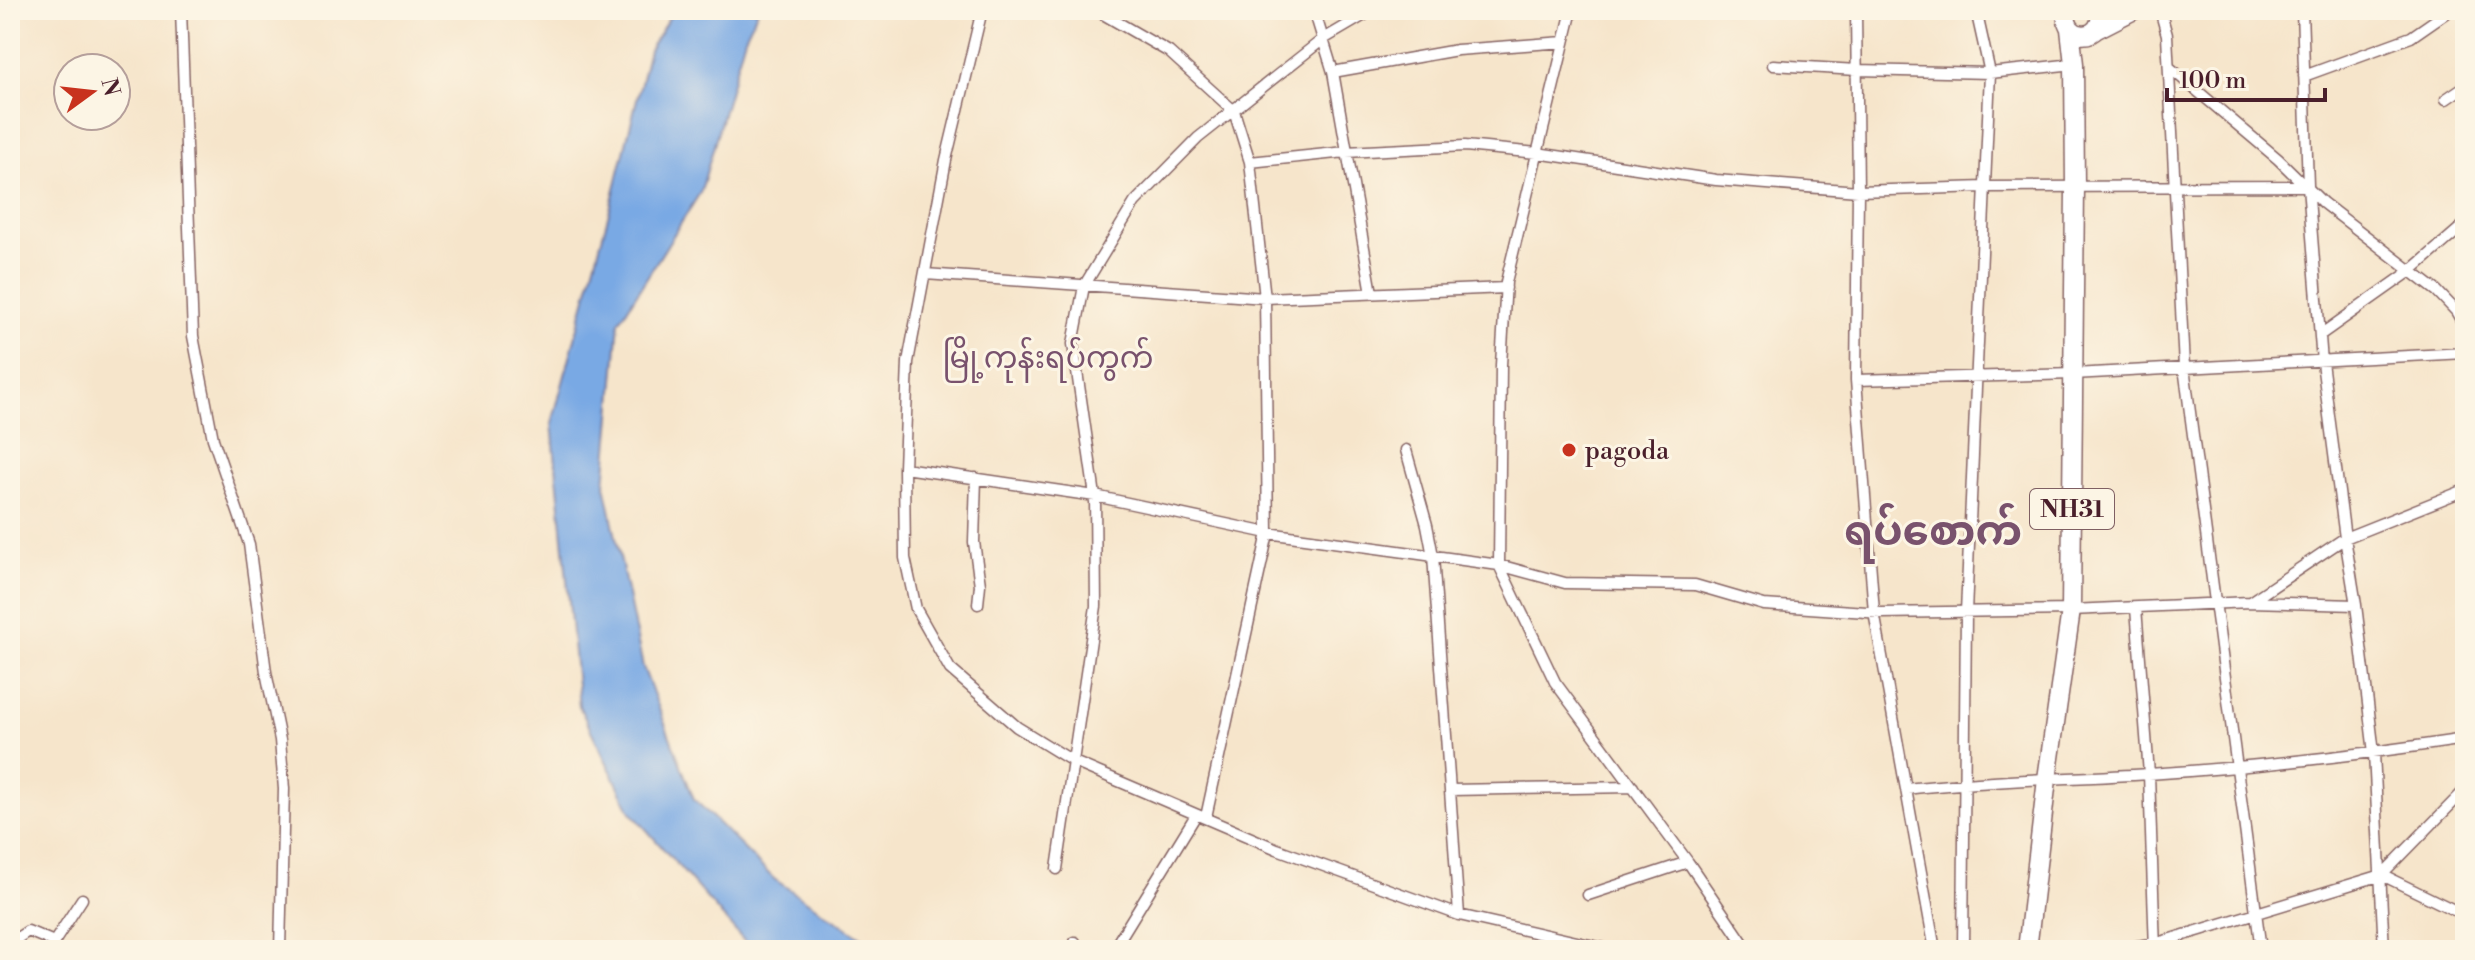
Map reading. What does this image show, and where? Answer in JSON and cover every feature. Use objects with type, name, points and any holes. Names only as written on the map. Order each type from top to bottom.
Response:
[{"type":"highway","points":[[2067,10],[2065,19],[2089,26],[2134,10]]},
{"type":"highway","name":"NH31","points":[[2027,950],[2071,610],[2074,64],[2089,26]]},
{"type":"street","points":[[181,10],[193,336],[213,439],[249,544],[266,672],[280,740],[284,789],[280,950]]},
{"type":"street","points":[[982,10],[946,160],[908,362],[905,558],[916,609],[950,669],[1017,727],[1074,762],[1277,849],[1459,915],[1612,950]]},
{"type":"street","points":[[1096,10],[1169,52],[1234,111],[1250,162],[1265,298],[1268,533],[1201,816],[1113,950]]},
{"type":"street","points":[[1314,10],[1333,72],[1372,293]]},
{"type":"street","points":[[1057,869],[1096,606],[1095,496],[1073,344],[1084,286],[1135,202],[1198,138],[1322,40],[1373,10]]},
{"type":"street","points":[[1572,10],[1506,288],[1501,365],[1499,565],[1555,682],[1688,862],[1748,950]]},
{"type":"street","points":[[1856,10],[1856,380],[1874,612],[1935,950]]},
{"type":"street","points":[[1963,950],[1966,612],[1990,73],[1976,10]]},
{"type":"street","points":[[2160,10],[2167,35],[2184,367],[2261,950]]},
{"type":"street","points":[[2302,10],[2308,186],[2322,362],[2374,753],[2384,950]]},
{"type":"street","points":[[2304,76],[2411,37],[2450,10]]},
{"type":"street","points":[[1333,72],[1457,50],[1564,42]]},
{"type":"street","points":[[1773,65],[1990,73],[2074,64]]},
{"type":"street","points":[[2169,67],[2308,186],[2323,203],[2412,270],[2456,311],[2465,327]]},
{"type":"street","points":[[2446,99],[2465,86]]},
{"type":"street","points":[[1250,162],[1346,152],[1465,146],[1537,153],[1716,180],[1858,191],[1985,187],[2308,186]]},
{"type":"street","points":[[2320,335],[2412,270],[2465,224]]},
{"type":"street","points":[[925,274],[1265,298],[1506,288]]},
{"type":"street","points":[[1856,380],[2073,374],[2465,353]]},
{"type":"street","points":[[1406,450],[1433,556],[1459,915]]},
{"type":"street","points":[[904,468],[1095,496],[1268,533],[1499,565],[1565,583],[1695,585],[1764,605],[1874,612],[2071,610],[2250,602],[2356,605]]},
{"type":"street","points":[[976,478],[974,542],[980,585],[978,604]]},
{"type":"street","points":[[2250,602],[2345,538],[2465,490]]},
{"type":"street","points":[[2136,608],[2149,774],[2155,946]]},
{"type":"street","points":[[1906,789],[2237,767],[2374,753],[2465,739]]},
{"type":"street","points":[[1450,790],[1633,787]]},
{"type":"street","points":[[2115,950],[2155,946],[2382,875],[2465,790]]},
{"type":"street","points":[[1588,895],[1688,862]]},
{"type":"street","points":[[2382,875],[2454,910],[2465,912]]},
{"type":"street","points":[[10,948],[28,931],[52,946],[82,899]]},
{"type":"water","points":[[674,10],[758,10],[745,37],[701,191],[619,322],[605,485],[643,667],[694,799],[774,879],[880,950],[752,950],[631,812],[579,706],[552,423],[649,50]]},
{"type":"place","name":"pagoda","points":[[1569,450]]},
{"type":"district","name":"မြို့ကုန်းရပ်ကွက်","points":[[1048,358]]},
{"type":"district","name":"ရပ်စောက်","points":[[1933,530]]}]
